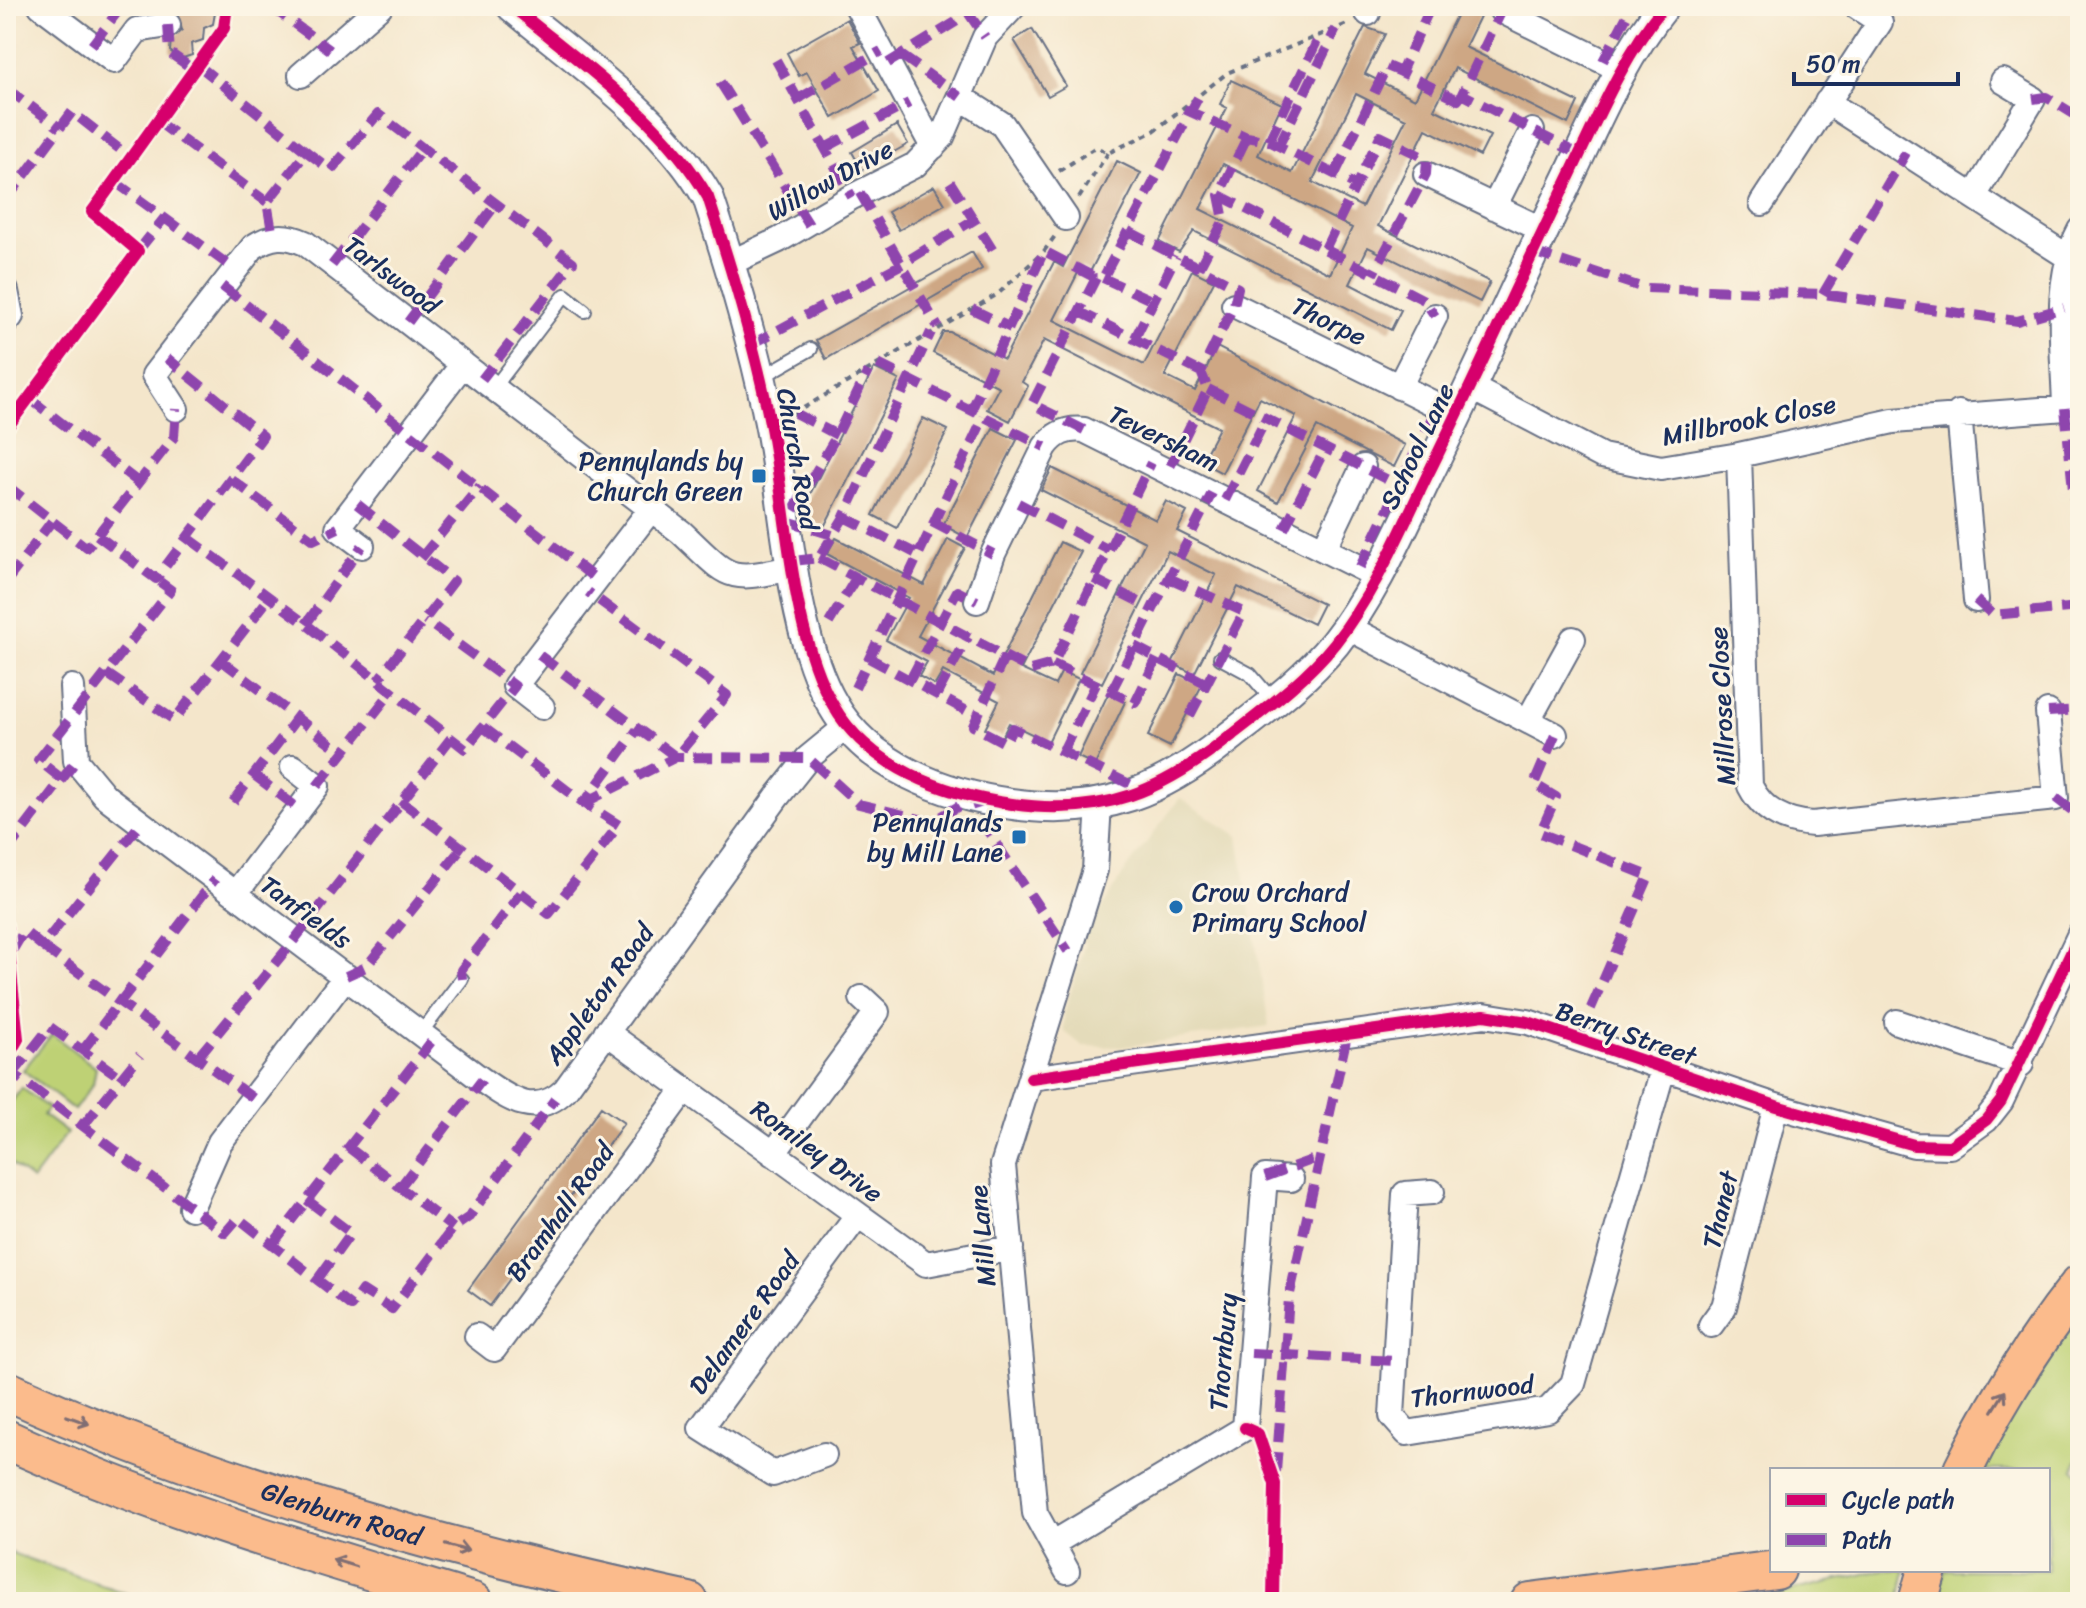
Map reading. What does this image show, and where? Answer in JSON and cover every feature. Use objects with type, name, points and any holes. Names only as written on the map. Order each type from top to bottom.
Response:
[{"type":"main road","points":[[1964,1468],[1994,1408],[2046,1327],[2080,1284]]},
{"type":"main road","name":"Glenburn Road","points":[[6,1390],[58,1413],[265,1489],[411,1536],[538,1570],[689,1602]]},
{"type":"main road","name":"Glenburn Road","points":[[6,1439],[47,1458],[276,1543],[473,1602]]},
{"type":"main road","points":[[1530,1602],[1770,1571]]},
{"type":"main road","points":[[1918,1602],[1926,1572]]},
{"type":"street","points":[[41,6],[114,61],[137,30],[168,25]]},
{"type":"street","points":[[301,75],[380,6]]},
{"type":"street","name":"Church Road","points":[[512,6],[676,150],[708,197],[730,263],[761,378],[795,567],[817,668],[824,690],[847,726],[875,753],[944,788],[1023,806],[1099,804]]},
{"type":"street","points":[[857,6],[933,147]]},
{"type":"street","name":"Willow Drive","points":[[730,263],[779,240],[852,197],[915,165],[942,137],[985,37],[1014,6]]},
{"type":"street","name":"School Lane","points":[[1099,804],[1146,792],[1177,777],[1312,670],[1347,627],[1379,577],[1543,230],[1623,71],[1664,6]]},
{"type":"street","points":[[1762,203],[1880,22],[1856,6]]},
{"type":"street","points":[[1502,11],[1623,71]]},
{"type":"street","points":[[1974,196],[2033,99],[2003,81]]},
{"type":"street","points":[[960,97],[1002,124],[1066,218]]},
{"type":"street","points":[[1827,102],[2068,257]]},
{"type":"street","points":[[1494,207],[1532,131]]},
{"type":"street","points":[[1426,174],[1543,230]]},
{"type":"street","points":[[2072,408],[2064,308],[2068,257],[2080,230]]},
{"type":"street","name":"Tarlswood","points":[[176,409],[154,375],[253,247],[273,237],[293,238],[305,243],[651,509],[728,575],[749,578],[795,567]]},
{"type":"street","points":[[6,291],[11,316],[6,322]]},
{"type":"street","name":"Thorpe","points":[[1234,305],[1457,415]]},
{"type":"street","points":[[1399,387],[1435,316]]},
{"type":"street","points":[[362,546],[338,528],[463,364]]},
{"type":"street","name":"Millbrook Close","points":[[1470,387],[1602,456],[1661,468],[1739,455],[1893,421],[1959,413],[2072,408]]},
{"type":"street","points":[[1959,413],[1976,600]]},
{"type":"street","name":"Teversham","points":[[977,601],[993,554],[1045,447],[1059,434],[1074,429],[1084,430],[1379,577]]},
{"type":"street","name":"Millrose Close","points":[[1739,455],[1750,786],[1757,800],[1770,812],[1797,823],[1813,824],[2056,798],[2048,712]]},
{"type":"street","points":[[1324,549],[1363,467]]},
{"type":"street","points":[[542,707],[515,686],[651,509]]},
{"type":"street","points":[[1347,627],[1555,735]]},
{"type":"street","points":[[1529,719],[1573,639]]},
{"type":"street","name":"Tanfields","points":[[72,687],[76,761],[105,796],[346,976],[220,1142],[191,1208]]},
{"type":"street","name":"Appleton Road","points":[[346,976],[510,1099],[532,1106],[555,1099],[565,1090],[777,797],[808,758],[847,726]]},
{"type":"street","points":[[235,894],[317,786],[293,767]]},
{"type":"street","name":"Mill Lane","points":[[1067,1571],[1035,1513],[1003,1165],[1095,870],[1099,804]]},
{"type":"street","name":"Berry Street","points":[[1031,1078],[1484,1015],[1528,1022],[1776,1106],[1914,1145],[1950,1146],[1986,1120],[2001,1101],[2080,934]]},
{"type":"street","points":[[773,1154],[877,1012],[862,998]]},
{"type":"street","points":[[1897,1022],[1918,1041],[2021,1064]]},
{"type":"street","name":"Romiley Drive","points":[[606,1032],[926,1264],[1011,1248]]},
{"type":"street","name":"Thornwood","points":[[1432,1192],[1405,1194],[1392,1416],[1407,1433],[1548,1410],[1573,1384],[1663,1069]]},
{"type":"street","name":"Bramhall Road","points":[[477,1336],[494,1349],[684,1090]]},
{"type":"street","name":"Thanet","points":[[1711,1325],[1724,1307],[1776,1106]]},
{"type":"street","name":"Thornbury","points":[[1052,1544],[1245,1428],[1265,1177],[1291,1179]]},
{"type":"street","name":"Delamere Road","points":[[824,1455],[773,1474],[701,1428],[858,1215]]},
{"type":"lane","points":[[494,388],[565,295],[585,311]]},
{"type":"lane","points":[[761,378],[811,349]]},
{"type":"lane","points":[[1220,658],[1250,674],[1274,702]]},
{"type":"lane","points":[[420,1034],[462,979]]},
{"type":"path","points":[[771,429],[998,294],[1044,251],[1108,153],[1154,131],[1227,73],[1366,10]]},
{"type":"path","points":[[1041,183],[1096,147],[1108,153]]},
{"type":"shaded area","name":"Crow Orchard Primary School","points":[[1180,798],[1238,836],[1269,1026],[1121,1047],[1083,1046],[1064,1031],[1064,1015],[1085,943],[1082,941],[1123,874]]},
{"type":"green space","points":[[52,1034],[96,1068],[93,1084],[74,1110],[23,1070]]},
{"type":"green space","points":[[22,1088],[48,1108],[43,1115],[67,1133],[32,1180],[6,1160],[6,1109]]},
{"type":"green space","points":[[2080,1308],[2080,1407],[2076,1412],[2080,1416],[2080,1454],[2073,1469],[2080,1474],[2080,1602],[1935,1602],[1944,1572],[2050,1572],[2050,1468],[1983,1468],[1997,1439]]},
{"type":"green space","points":[[6,1551],[150,1602],[6,1602]]},
{"type":"green space","points":[[1873,1572],[1905,1572],[1899,1602],[1742,1602]]},
{"type":"building","points":[[175,6],[206,6],[215,13],[213,24],[204,28],[203,40],[191,44],[192,55],[180,59],[170,51],[171,39],[182,30]]},
{"type":"building","points":[[1461,6],[1485,6],[1465,47],[1578,102],[1568,124],[1455,68],[1434,109],[1490,136],[1480,156],[1426,129],[1378,226],[1490,282],[1480,302],[1368,247],[1350,284],[1401,310],[1391,330],[1194,231],[1179,252],[1159,242],[1227,108],[1220,104],[1231,80],[1282,104],[1258,155],[1292,173],[1365,27],[1385,34],[1365,74],[1415,99]],"holes":[[[1356,94],[1406,119],[1362,207],[1312,182]],[[1223,164],[1352,228],[1330,274],[1200,209]]]},
{"type":"building","points":[[847,19],[860,43],[853,46],[879,91],[833,118],[807,72],[799,76],[787,53]]},
{"type":"building","points":[[1032,29],[1066,86],[1048,96],[1014,40]]},
{"type":"building","points":[[897,125],[908,144],[862,170],[852,152]]},
{"type":"building","points":[[1117,161],[1141,173],[1090,272],[1081,267],[1054,320],[1144,365],[1192,270],[1214,281],[1165,376],[1195,391],[1217,347],[1405,445],[1394,467],[1317,427],[1278,502],[1258,491],[1296,416],[1260,398],[1222,473],[1201,462],[1219,428],[1044,340],[1022,382],[1028,386],[1010,421],[987,409],[999,387],[933,353],[943,332],[950,332],[1004,359],[1054,262],[1063,267]]},
{"type":"building","points":[[934,186],[945,204],[899,230],[888,212]]},
{"type":"building","points":[[972,252],[982,269],[826,359],[816,340]]},
{"type":"building","points":[[874,368],[899,380],[824,527],[802,515],[802,510]]},
{"type":"building","points":[[923,418],[948,430],[897,528],[873,515]]},
{"type":"building","points":[[993,428],[1017,440],[967,538],[943,525]]},
{"type":"building","points":[[1052,468],[1156,520],[1166,501],[1187,512],[1177,531],[1323,604],[1313,624],[1238,587],[1194,674],[1172,663],[1216,575],[1168,551],[1102,683],[1080,673],[1145,542],[1041,490]]},
{"type":"building","points":[[836,538],[924,585],[948,539],[965,548],[918,636],[993,676],[1060,542],[1081,552],[1021,669],[1055,685],[1062,671],[1079,679],[1048,742],[1009,723],[1002,737],[985,729],[999,701],[943,671],[935,685],[919,676],[927,662],[886,640],[909,598],[827,554]]},
{"type":"building","points":[[1179,674],[1202,685],[1170,747],[1148,736]]},
{"type":"building","points":[[1108,694],[1125,702],[1095,765],[1078,757]]},
{"type":"building","points":[[601,1107],[624,1123],[490,1306],[468,1290]]},
{"type":"marked path","points":[[92,45],[122,6]]},
{"type":"marked path","points":[[270,6],[330,50]]},
{"type":"marked path","points":[[1431,6],[1401,72],[1458,100],[1462,94]]},
{"type":"marked path","points":[[1504,6],[1462,94],[1580,155]]},
{"type":"marked path","points":[[1603,61],[1632,6]]},
{"type":"marked path","points":[[888,63],[969,14],[985,37]]},
{"type":"marked path","points":[[168,25],[170,53],[194,70]]},
{"type":"marked path","points":[[1278,147],[1336,29]]},
{"type":"marked path","points":[[1269,141],[1319,37]]},
{"type":"marked path","points":[[798,99],[881,51]]},
{"type":"marked path","points":[[901,55],[960,97]]},
{"type":"marked path","points":[[776,60],[852,197]]},
{"type":"marked path","points":[[198,65],[307,152],[267,202],[273,237]]},
{"type":"marked path","points":[[1335,174],[1387,66],[1401,72]]},
{"type":"marked path","points":[[720,82],[809,225]]},
{"type":"marked path","points":[[6,88],[60,128]]},
{"type":"marked path","points":[[1084,430],[1032,404],[1096,278],[1103,278],[1200,94]]},
{"type":"marked path","points":[[2033,99],[2046,97],[2080,118]]},
{"type":"marked path","points":[[825,148],[909,103]]},
{"type":"marked path","points":[[1184,109],[1247,137],[1269,141],[1356,185]]},
{"type":"marked path","points":[[6,200],[72,112],[131,158]]},
{"type":"marked path","points":[[307,152],[331,170],[378,114],[573,262],[482,379]]},
{"type":"marked path","points":[[157,121],[267,202]]},
{"type":"marked path","points":[[1325,249],[1380,136],[1427,159],[1426,174],[1373,274]]},
{"type":"marked path","points":[[1199,268],[1224,220],[1219,195],[1247,137]]},
{"type":"marked path","points":[[332,265],[423,148]]},
{"type":"marked path","points":[[1823,294],[1906,153]]},
{"type":"marked path","points":[[114,181],[234,269]]},
{"type":"marked path","points":[[950,182],[997,257]]},
{"type":"marked path","points":[[860,193],[938,327]]},
{"type":"marked path","points":[[1219,195],[1424,300],[1435,316]]},
{"type":"marked path","points":[[408,322],[496,204]]},
{"type":"marked path","points":[[138,251],[165,217]]},
{"type":"marked path","points":[[752,344],[902,264],[975,219]]},
{"type":"marked path","points":[[1128,231],[1238,288],[1234,305],[1201,372],[1208,389],[1168,471]]},
{"type":"marked path","points":[[971,411],[1044,251],[1096,278]]},
{"type":"marked path","points":[[1533,252],[1644,288],[1823,294],[2017,321],[2064,308]]},
{"type":"marked path","points":[[1135,338],[1176,256]]},
{"type":"marked path","points":[[1103,278],[1153,301]]},
{"type":"marked path","points":[[222,286],[597,580]]},
{"type":"marked path","points":[[972,309],[1011,328]]},
{"type":"marked path","points":[[1078,311],[1201,372]]},
{"type":"marked path","points":[[793,561],[819,558],[844,517],[931,332]]},
{"type":"marked path","points":[[97,535],[156,579],[263,436],[167,358]]},
{"type":"marked path","points":[[878,364],[1045,447]]},
{"type":"marked path","points":[[832,535],[787,521],[837,435],[868,371]]},
{"type":"marked path","points":[[1208,389],[1398,485]]},
{"type":"marked path","points":[[29,398],[138,482]]},
{"type":"marked path","points":[[1360,567],[1438,405]]},
{"type":"marked path","points":[[2065,408],[2080,562]]},
{"type":"marked path","points":[[6,485],[87,548],[174,437],[176,409]]},
{"type":"marked path","points":[[795,413],[837,435]]},
{"type":"marked path","points":[[855,688],[984,417]]},
{"type":"marked path","points":[[1225,500],[1267,417]]},
{"type":"marked path","points":[[1284,529],[1326,447]]},
{"type":"marked path","points":[[819,558],[1031,670],[1053,664],[1151,463]]},
{"type":"marked path","points":[[231,479],[313,540],[338,528]]},
{"type":"marked path","points":[[421,558],[480,486]]},
{"type":"marked path","points":[[1111,692],[1212,493]]},
{"type":"marked path","points":[[1018,503],[1109,550]]},
{"type":"marked path","points":[[357,504],[454,581],[378,680]]},
{"type":"marked path","points":[[844,517],[917,554]]},
{"type":"marked path","points":[[6,582],[52,521]]},
{"type":"marked path","points":[[932,522],[993,554]]},
{"type":"marked path","points":[[187,537],[306,624],[465,749],[515,686],[425,620]]},
{"type":"marked path","points":[[306,624],[362,546]]},
{"type":"marked path","points":[[829,623],[856,578]]},
{"type":"marked path","points":[[1169,578],[1244,612],[1185,725]]},
{"type":"marked path","points":[[62,779],[38,760],[171,590],[156,579]]},
{"type":"marked path","points":[[1094,579],[1153,609]]},
{"type":"marked path","points":[[910,680],[957,591],[977,601]]},
{"type":"marked path","points":[[539,655],[676,757],[727,695],[588,592]]},
{"type":"marked path","points":[[106,673],[174,720],[270,597]]},
{"type":"marked path","points":[[1976,600],[1993,615],[2080,607]]},
{"type":"marked path","points":[[937,694],[968,637]]},
{"type":"marked path","points":[[1134,646],[1207,684]]},
{"type":"marked path","points":[[1005,656],[973,726],[1005,743],[1013,728],[1146,792]]},
{"type":"marked path","points":[[869,658],[978,717]]},
{"type":"marked path","points":[[1053,664],[1135,703],[1157,658]]},
{"type":"marked path","points":[[221,660],[343,753]]},
{"type":"marked path","points":[[1062,753],[1096,684]]},
{"type":"marked path","points":[[317,786],[392,691]]},
{"type":"marked path","points":[[2048,712],[2080,710]]},
{"type":"marked path","points":[[233,802],[297,718]]},
{"type":"marked path","points":[[483,727],[584,803],[637,730]]},
{"type":"marked path","points":[[1555,735],[1534,784],[1556,797],[1540,833],[1649,876],[1577,1040]]},
{"type":"marked path","points":[[198,1057],[295,939],[451,738]]},
{"type":"marked path","points":[[584,803],[676,757],[808,758],[859,804],[932,822],[974,797],[983,824],[1068,951]]},
{"type":"marked path","points":[[6,852],[76,761]]},
{"type":"marked path","points":[[254,775],[299,809]]},
{"type":"marked path","points":[[2056,798],[2074,812],[2080,811]]},
{"type":"marked path","points":[[401,801],[549,914],[619,825],[584,803]]},
{"type":"marked path","points":[[11,953],[24,931],[42,946],[141,823]]},
{"type":"marked path","points":[[346,976],[366,967],[461,849]]},
{"type":"marked path","points":[[83,1050],[215,879]]},
{"type":"marked path","points":[[462,979],[461,970],[521,893]]},
{"type":"marked path","points":[[42,946],[253,1098]]},
{"type":"marked path","points":[[13,1074],[50,1027],[121,1078]]},
{"type":"marked path","points":[[1276,1472],[1289,1298],[1348,1031]]},
{"type":"marked path","points":[[272,1245],[431,1042]]},
{"type":"marked path","points":[[83,1126],[140,1055]]},
{"type":"marked path","points":[[6,1068],[225,1233],[238,1218],[351,1306],[362,1290],[392,1309],[453,1228],[469,1217],[555,1099]]},
{"type":"marked path","points":[[400,1187],[482,1080]]},
{"type":"marked path","points":[[348,1147],[453,1228]]},
{"type":"marked path","points":[[1265,1177],[1320,1157]]},
{"type":"marked path","points":[[307,1200],[351,1233],[317,1280]]},
{"type":"marked path","points":[[1251,1353],[1395,1361]]},
{"type":"cycle path","points":[[6,429],[138,251],[92,212],[224,28],[227,6]]},
{"type":"cycle path","points":[[512,6],[644,117],[668,142],[708,197],[743,311],[765,399],[799,608],[819,676],[833,705],[848,727],[866,745],[910,774],[935,785],[987,800],[1045,807],[1103,803],[1156,785],[1181,771],[1286,692],[1335,643],[1375,582],[1397,540],[1612,88],[1636,45],[1664,6]]},
{"type":"cycle path","points":[[6,925],[18,1039],[6,1060]]},
{"type":"cycle path","points":[[1031,1078],[1484,1015],[1528,1022],[1776,1106],[1914,1145],[1950,1146],[1986,1120],[2001,1101],[2080,934]]},
{"type":"cycle path","points":[[1245,1428],[1258,1434],[1275,1484],[1273,1602]]},
{"type":"place","name":"Pennylands by Church Green","points":[[759,476]]},
{"type":"place","name":"Pennylands by Mill Lane","points":[[1019,837]]},
{"type":"place","name":"Crow Orchard Primary School","points":[[1176,907]]}]
